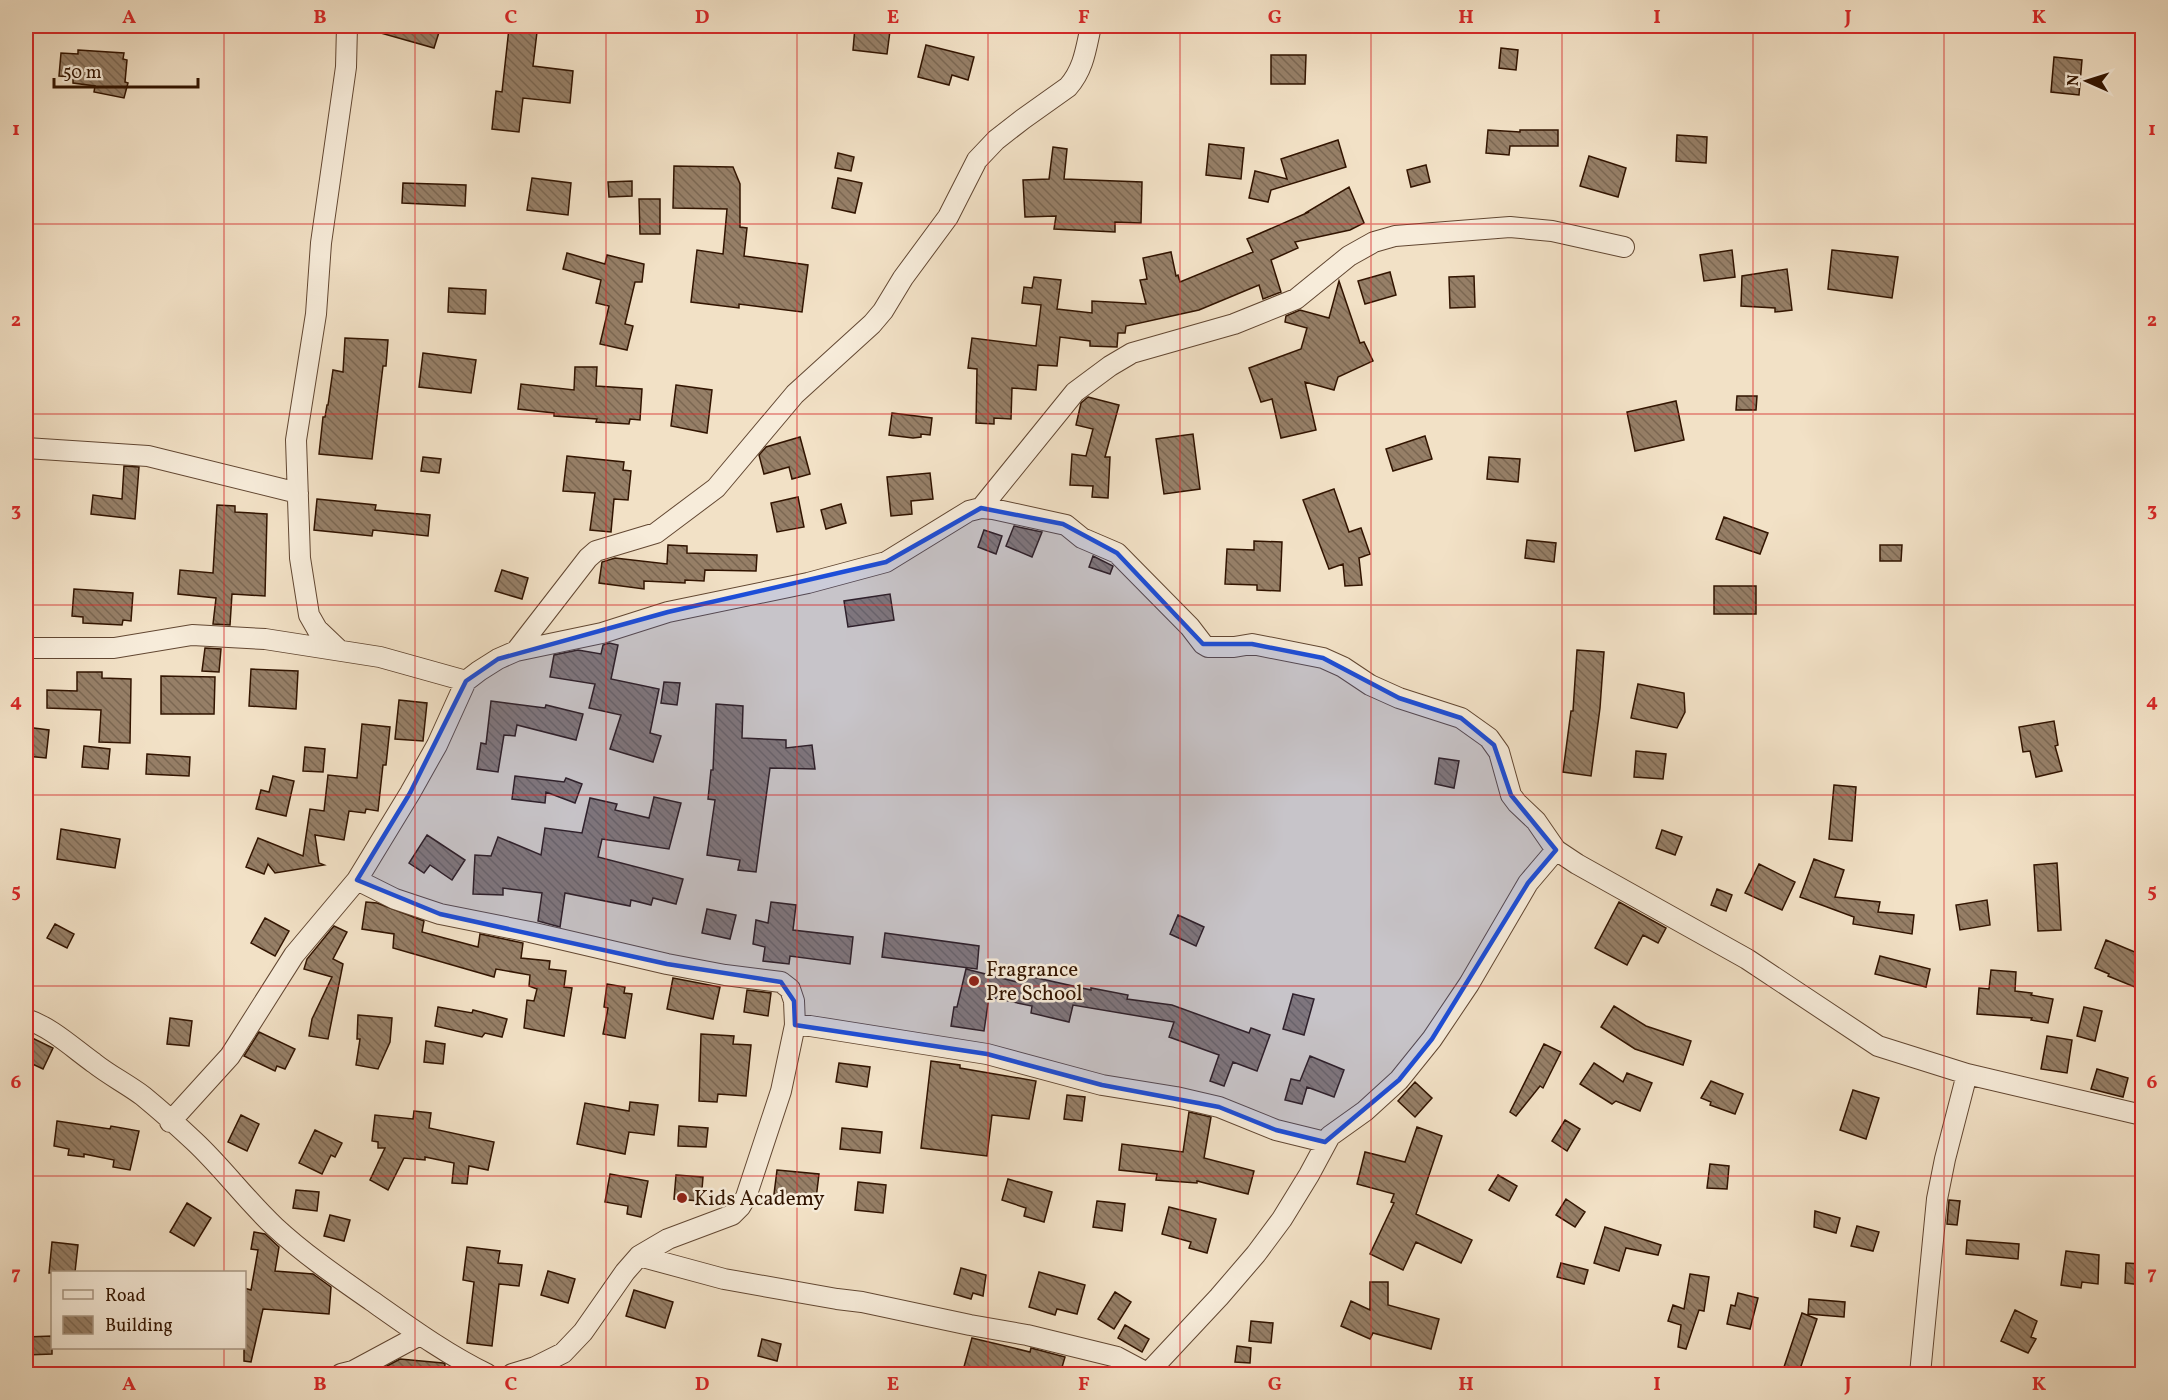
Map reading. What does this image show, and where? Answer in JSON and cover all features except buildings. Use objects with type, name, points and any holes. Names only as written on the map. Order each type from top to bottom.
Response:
[{"type":"street","points":[[339,650],[317,629],[309,615],[300,558],[296,440],[315,314],[321,243],[346,68],[347,26]]},
{"type":"street","points":[[516,651],[588,558],[596,551],[656,533],[716,488],[795,394],[872,324],[948,217],[977,159],[996,140],[1068,87],[1078,76],[1091,26]]},
{"type":"street","points":[[981,508],[1075,392],[1110,366],[1132,353],[1234,324],[1296,299],[1349,256],[1374,242],[1395,236],[1510,227],[1552,231],[1624,247]]},
{"type":"street","points":[[26,448],[148,456],[298,493]]},
{"type":"street","points":[[170,1122],[230,1056],[294,955],[357,880],[411,793],[466,681],[498,659],[516,651],[602,633],[668,612],[808,583],[886,562],[969,511],[981,508],[1066,525],[1082,538],[1118,554],[1190,627],[1203,644],[1234,647],[1252,644],[1323,658],[1399,698],[1461,718],[1489,738],[1499,752],[1511,795],[1536,821],[1556,850],[1747,959],[1878,1046],[1967,1074],[2142,1115]]},
{"type":"street","points":[[26,648],[114,648],[192,635],[265,639],[380,657],[466,681]]},
{"type":"street","points":[[639,1256],[724,1279],[862,1302],[1027,1335],[1117,1357],[1148,1374],[1263,1245],[1304,1184],[1326,1142],[1337,1129],[1365,1110],[1399,1080],[1432,1039],[1469,984],[1528,884],[1556,850]]},
{"type":"street","points":[[357,880],[395,899],[440,914],[667,964],[781,982],[790,989],[794,1001],[795,1025],[780,1091],[746,1197],[740,1207],[732,1215],[668,1239],[639,1256],[583,1332],[564,1353],[535,1367],[512,1374]]},
{"type":"street","points":[[26,1019],[57,1036],[99,1068],[142,1096],[193,1140],[223,1170],[248,1201],[277,1228],[352,1287],[458,1360],[487,1374]]},
{"type":"street","points":[[795,1025],[987,1054],[1102,1085],[1176,1097],[1219,1107],[1276,1130],[1326,1142]]},
{"type":"street","points":[[1920,1374],[1938,1199],[1945,1159],[1967,1074]]},
{"type":"street","points":[[341,1374],[353,1371],[420,1335]]},
{"type":"highlighted area","points":[[981,508],[1063,524],[1117,553],[1203,644],[1252,644],[1323,658],[1399,698],[1461,718],[1494,745],[1511,795],[1556,850],[1528,883],[1432,1039],[1399,1080],[1325,1142],[1276,1130],[1219,1107],[1102,1085],[987,1054],[795,1025],[794,1001],[781,982],[667,964],[440,914],[357,880],[410,793],[466,681],[498,659],[668,612],[886,562]]},
{"type":"place","name":"Fragrance Pre School","points":[[974,981]]},
{"type":"place","name":"Kids Academy","points":[[682,1198]]}]
